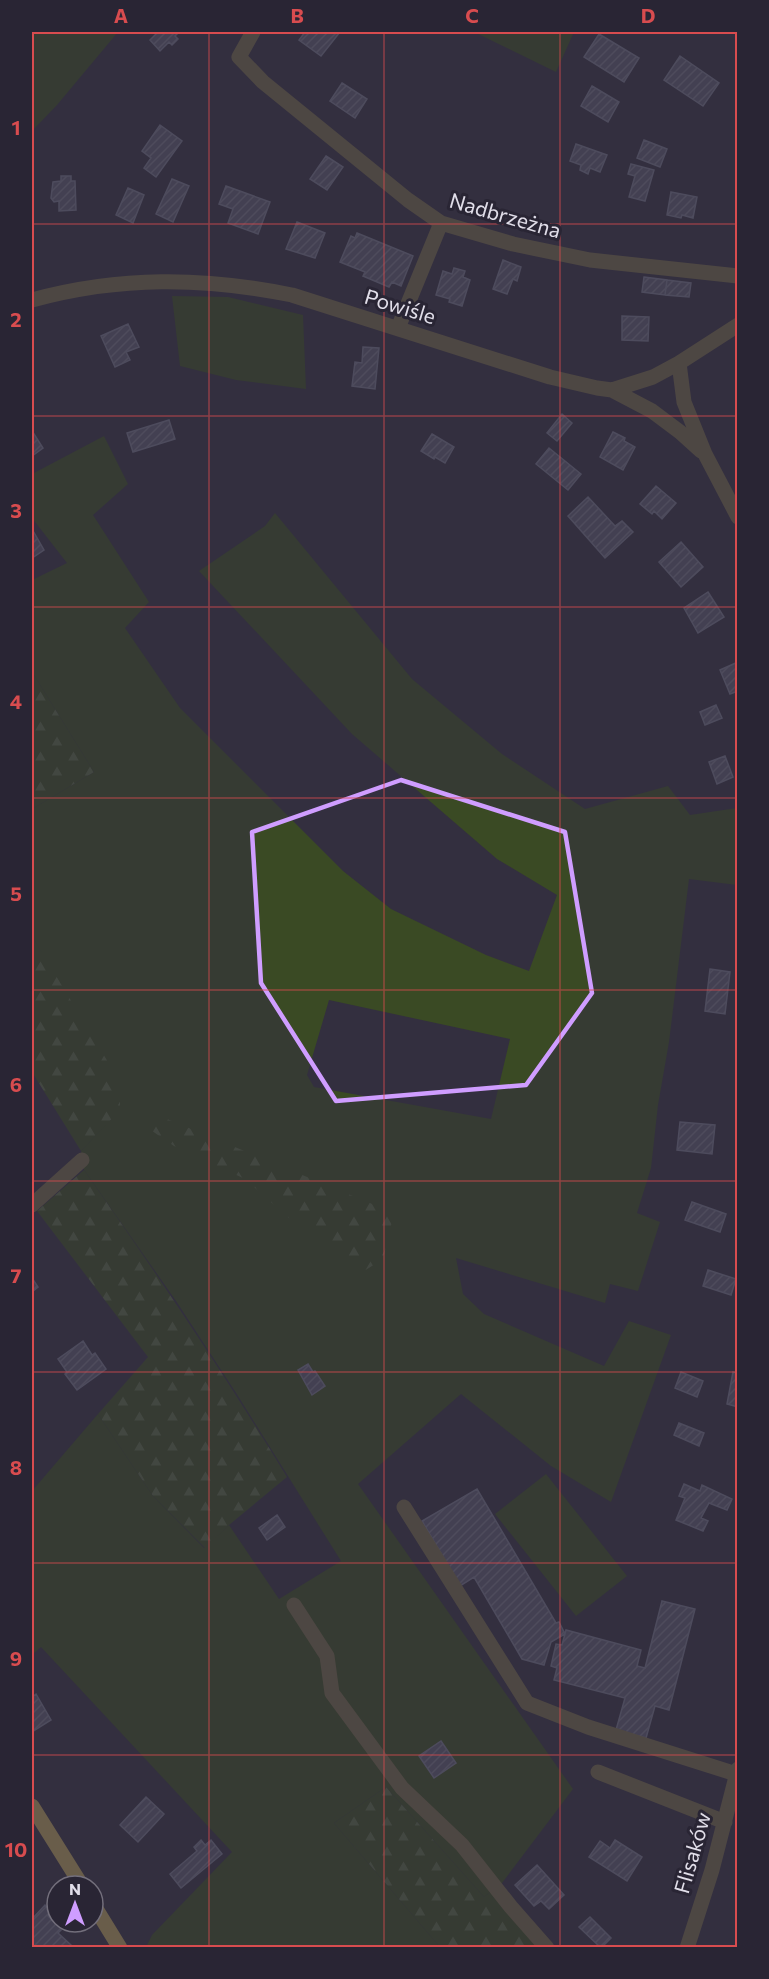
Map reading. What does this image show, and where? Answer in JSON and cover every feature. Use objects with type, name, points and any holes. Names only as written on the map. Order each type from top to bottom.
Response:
[{"type":"main road","points":[[32,1806],[74,1874]]},
{"type":"main road","points":[[105,1923],[120,1947]]},
{"type":"street","name":"Nadbrzeżna","points":[[253,32],[239,57],[263,82],[408,200],[441,224],[513,244],[590,260],[738,276]]},
{"type":"street","points":[[398,328],[441,224]]},
{"type":"street","name":"Powiśle","points":[[32,300],[111,283],[153,280],[250,287],[292,296],[550,377],[612,390],[653,377],[738,325]]},
{"type":"street","points":[[679,363],[684,402],[705,454],[738,517]]},
{"type":"street","points":[[612,390],[652,411],[705,454]]},
{"type":"street","points":[[32,1205],[82,1160]]},
{"type":"street","points":[[404,1507],[527,1703],[588,1727],[737,1772]]},
{"type":"street","points":[[294,1605],[327,1656],[332,1693],[402,1788],[462,1845],[511,1907],[547,1947]]},
{"type":"street","points":[[598,1772],[725,1822]]},
{"type":"street","name":"Flisaków","points":[[687,1947],[725,1822],[737,1772]]},
{"type":"highlighted area","points":[[401,780],[565,832],[592,993],[526,1085],[336,1101],[261,983],[252,832]]},
{"type":"green space","points":[[32,32],[118,32],[57,105],[32,131]]},
{"type":"green space","points":[[474,32],[574,32],[556,72]]},
{"type":"green space","points":[[172,296],[228,297],[303,315],[306,389],[236,380],[180,366]]},
{"type":"green space","points":[[104,436],[128,484],[93,515],[149,602],[125,628],[180,708],[343,871],[391,909],[486,955],[529,971],[557,895],[497,859],[352,734],[199,571],[265,526],[275,513],[412,679],[502,754],[585,809],[668,786],[690,815],[737,808],[737,885],[689,879],[651,1168],[637,1213],[660,1222],[638,1291],[610,1284],[605,1303],[456,1258],[463,1294],[484,1314],[604,1366],[629,1321],[671,1335],[611,1502],[551,1466],[461,1394],[358,1484],[573,1789],[502,1883],[484,1897],[386,1787],[334,1823],[440,1947],[146,1947],[152,1935],[232,1852],[41,1647],[32,1655],[32,1491],[98,1414],[153,1496],[204,1548],[229,1525],[279,1599],[341,1561],[176,1301],[84,1170],[81,1151],[119,1110],[71,1004],[32,936],[32,809],[94,772],[32,672],[32,580],[67,563],[32,518],[32,474]],"holes":[[[329,1000],[510,1039],[491,1119],[314,1087],[307,1075]]]},
{"type":"green space","points":[[32,672],[94,772],[32,809]]},
{"type":"green space","points":[[32,936],[120,1082],[120,1110],[81,1151],[32,1072]]},
{"type":"green space","points":[[167,1119],[394,1213],[383,1259],[364,1271],[289,1218],[245,1179],[174,1146],[142,1124]]},
{"type":"green space","points":[[84,1170],[188,1322],[287,1477],[205,1548],[153,1496],[98,1414],[148,1357],[37,1211]]},
{"type":"green space","points":[[546,1474],[627,1576],[576,1616],[495,1514]]},
{"type":"green space","points":[[386,1787],[484,1897],[493,1890],[537,1947],[440,1947],[334,1823]]},
{"type":"building","points":[[158,32],[179,32],[175,36],[178,39],[172,45],[169,42],[160,51],[150,40]]},
{"type":"building","points":[[305,32],[340,32],[321,56],[299,40]]},
{"type":"building","points":[[599,34],[639,58],[624,82],[584,57]]},
{"type":"building","points":[[680,56],[719,83],[703,106],[664,80]]},
{"type":"building","points":[[342,83],[367,99],[355,118],[330,101]]},
{"type":"building","points":[[592,86],[619,102],[608,122],[581,106]]},
{"type":"building","points":[[160,125],[182,141],[156,177],[144,168],[151,158],[142,151]]},
{"type":"building","points":[[644,140],[667,149],[660,167],[637,158]]},
{"type":"building","points":[[576,144],[607,155],[600,172],[590,168],[588,174],[580,170],[581,165],[570,161]]},
{"type":"building","points":[[326,156],[343,167],[327,190],[310,179]]},
{"type":"building","points":[[631,164],[654,170],[645,201],[629,197],[635,176],[628,174]]},
{"type":"building","points":[[61,176],[71,176],[71,181],[75,181],[76,210],[59,211],[59,201],[54,202],[51,198],[53,182],[61,181]]},
{"type":"building","points":[[172,179],[189,186],[173,222],[156,214]]},
{"type":"building","points":[[226,186],[270,202],[258,234],[228,223],[233,209],[219,204]]},
{"type":"building","points":[[128,188],[144,195],[133,223],[116,215]]},
{"type":"building","points":[[671,192],[697,197],[693,218],[667,215]]},
{"type":"building","points":[[297,222],[325,233],[315,258],[286,249]]},
{"type":"building","points":[[357,233],[413,256],[401,286],[392,282],[389,287],[363,276],[365,272],[340,262],[351,236],[355,238]]},
{"type":"building","points":[[503,260],[521,267],[517,281],[513,279],[507,294],[493,289]]},
{"type":"building","points":[[454,268],[465,271],[463,277],[470,280],[462,306],[436,295],[443,271],[452,274]]},
{"type":"building","points":[[644,277],[667,280],[665,295],[642,292]]},
{"type":"building","points":[[667,280],[691,283],[689,297],[665,295]]},
{"type":"building","points":[[622,316],[649,317],[648,341],[622,340]]},
{"type":"building","points":[[128,324],[139,347],[126,352],[130,360],[115,367],[101,336]]},
{"type":"building","points":[[363,347],[379,348],[375,389],[352,386],[355,362],[362,363]]},
{"type":"building","points":[[562,414],[572,423],[557,441],[547,433]]},
{"type":"building","points":[[169,420],[175,439],[133,452],[127,433]]},
{"type":"building","points":[[613,432],[625,438],[624,441],[635,447],[623,470],[600,457]]},
{"type":"building","points":[[34,434],[43,448],[32,456],[32,436]]},
{"type":"building","points":[[432,434],[454,447],[445,463],[421,451]]},
{"type":"building","points":[[549,448],[581,474],[568,490],[536,464]]},
{"type":"building","points":[[656,486],[676,503],[662,519],[654,511],[652,514],[640,504]]},
{"type":"building","points":[[588,497],[615,526],[622,521],[633,532],[605,558],[568,516]]},
{"type":"building","points":[[32,529],[44,550],[32,558]]},
{"type":"building","points":[[681,542],[703,567],[681,587],[659,562]]},
{"type":"building","points":[[708,592],[724,617],[698,633],[684,608]]},
{"type":"building","points":[[738,662],[738,691],[730,694],[720,670]]},
{"type":"building","points":[[716,705],[722,718],[705,725],[700,712]]},
{"type":"building","points":[[725,756],[733,777],[717,784],[709,762]]},
{"type":"building","points":[[710,969],[730,972],[725,1014],[705,1011]]},
{"type":"building","points":[[680,1122],[715,1125],[712,1154],[677,1150]]},
{"type":"building","points":[[692,1202],[726,1214],[720,1232],[685,1220]]},
{"type":"building","points":[[708,1270],[736,1279],[731,1295],[703,1286]]},
{"type":"building","points":[[32,1278],[38,1287],[32,1292]]},
{"type":"building","points":[[83,1341],[92,1355],[95,1353],[106,1369],[77,1390],[65,1374],[67,1372],[58,1359]]},
{"type":"building","points":[[308,1364],[325,1386],[312,1395],[298,1370]]},
{"type":"building","points":[[681,1372],[703,1381],[697,1397],[675,1388]]},
{"type":"building","points":[[733,1372],[738,1373],[738,1407],[727,1404]]},
{"type":"building","points":[[679,1423],[704,1433],[699,1446],[674,1435]]},
{"type":"building","points":[[684,1484],[700,1491],[702,1485],[732,1499],[727,1510],[709,1503],[701,1518],[708,1521],[703,1531],[676,1520],[685,1498],[679,1496]]},
{"type":"building","points":[[477,1489],[556,1623],[559,1622],[565,1634],[551,1642],[544,1665],[522,1659],[474,1577],[460,1586],[422,1521]]},
{"type":"building","points":[[277,1515],[285,1527],[267,1540],[259,1528]]},
{"type":"building","points":[[662,1601],[695,1609],[669,1710],[655,1706],[646,1738],[616,1730],[625,1698],[554,1680],[557,1668],[551,1666],[556,1644],[562,1645],[566,1630],[641,1650],[637,1666],[645,1668]]},
{"type":"building","points":[[36,1694],[51,1720],[32,1732],[32,1697]]},
{"type":"building","points":[[441,1741],[456,1763],[434,1778],[419,1756]]},
{"type":"building","points":[[146,1797],[164,1814],[138,1842],[120,1825]]},
{"type":"building","points":[[201,1840],[205,1845],[211,1840],[222,1854],[181,1888],[170,1874],[197,1851],[194,1847]]},
{"type":"building","points":[[615,1840],[642,1857],[627,1881],[589,1857],[600,1841],[610,1848]]},
{"type":"building","points":[[537,1865],[564,1895],[549,1909],[541,1901],[534,1906],[515,1885]]},
{"type":"building","points":[[45,1905],[45,1934],[59,1934],[71,1945],[68,1948],[32,1948],[32,1919]]},
{"type":"building","points":[[590,1917],[611,1938],[601,1948],[579,1927]]}]
